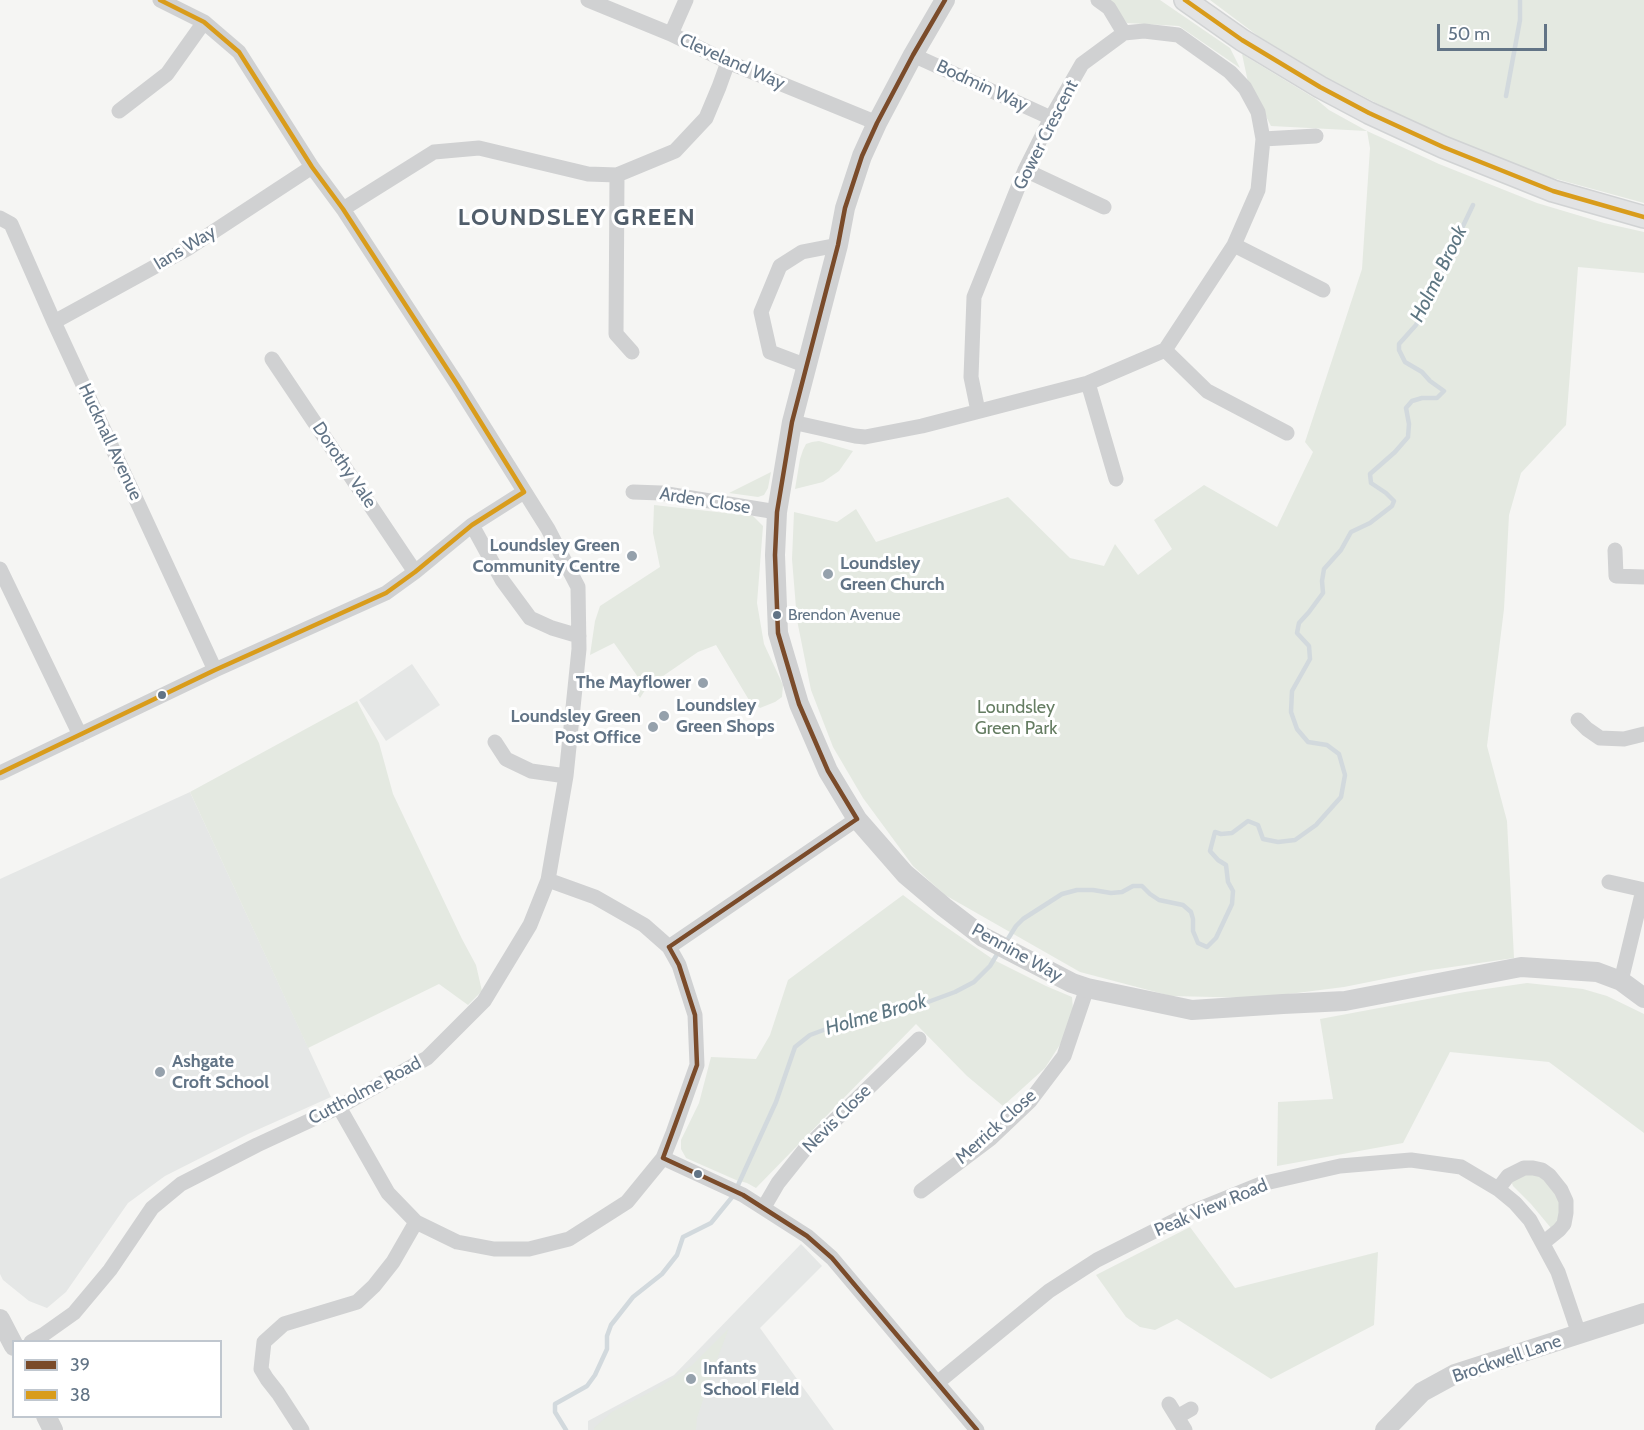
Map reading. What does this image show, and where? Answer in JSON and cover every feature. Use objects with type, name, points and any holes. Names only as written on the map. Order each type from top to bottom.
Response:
[{"type":"main road","points":[[1185,0],[1242,40],[1320,87],[1369,113],[1451,150],[1553,191],[1644,217]]},
{"type":"street","name":"Cuttholme Road","points":[[33,1340],[74,1313],[110,1270],[152,1208],[180,1184],[339,1107],[427,1058],[484,1001],[530,925],[548,880],[566,776],[579,636],[578,587],[548,529],[458,384],[343,209],[312,167],[239,52],[204,22],[160,0]]},
{"type":"street","name":"Cleveland Way","points":[[588,0],[670,34],[728,63],[877,123]]},
{"type":"street","points":[[670,34],[686,0]]},
{"type":"street","name":"Pennine Way","points":[[945,0],[913,55],[862,156],[845,208],[838,245],[792,422],[777,512],[775,555],[778,633],[804,716],[828,771],[857,819],[905,874],[983,937],[1072,983],[1087,988],[1192,1010],[1346,1001],[1521,967],[1597,972],[1621,981],[1644,998]]},
{"type":"street","points":[[792,422],[865,437],[922,426],[1088,383],[1165,350],[1234,245],[1258,190],[1263,139],[1258,112],[1245,88],[1230,72],[1178,35],[1144,31],[1124,33],[1109,8],[1098,0]]},
{"type":"street","points":[[119,111],[167,74],[204,22]]},
{"type":"street","name":"Gower Crescent","points":[[978,411],[971,377],[974,297],[1025,170],[1051,118],[1082,64],[1124,33]]},
{"type":"street","name":"Bodmin Way","points":[[913,55],[1051,118]]},
{"type":"street","points":[[343,209],[434,152],[479,148],[588,174],[617,175],[675,151],[706,118],[728,63]]},
{"type":"street","points":[[1263,139],[1316,136]]},
{"type":"street","name":"Ians Way","points":[[54,322],[187,249],[312,167]]},
{"type":"street","points":[[1025,170],[1104,207]]},
{"type":"street","points":[[617,175],[616,334],[632,352]]},
{"type":"street","name":"Hucknall Avenue","points":[[0,218],[11,224],[215,670]]},
{"type":"street","points":[[807,366],[770,352],[761,312],[780,266],[802,252],[838,245]]},
{"type":"street","points":[[1234,245],[1323,290]]},
{"type":"street","points":[[1165,350],[1207,391],[1287,433]]},
{"type":"street","name":"Dorothy Vale","points":[[272,359],[416,572]]},
{"type":"street","points":[[1088,383],[1116,479]]},
{"type":"street","points":[[0,773],[215,670],[386,593],[416,572],[472,525],[524,492]]},
{"type":"street","name":"Arden Close","points":[[633,492],[661,493],[777,512]]},
{"type":"street","points":[[472,525],[502,580],[530,618],[552,628],[579,636]]},
{"type":"street","points":[[1615,550],[1616,576],[1644,577]]},
{"type":"street","points":[[0,569],[80,735]]},
{"type":"street","points":[[1578,720],[1600,738],[1624,739],[1644,734]]},
{"type":"street","points":[[495,742],[506,759],[531,771],[566,776]]},
{"type":"street","points":[[669,947],[857,819]]},
{"type":"street","points":[[339,1107],[388,1193],[416,1222],[457,1242],[494,1249],[529,1249],[569,1239],[627,1202],[663,1158],[673,1133],[697,1065],[695,1015],[679,964],[669,947],[644,925],[595,897],[548,880]]},
{"type":"street","points":[[1609,882],[1644,890],[1621,981]]},
{"type":"street","name":"Merrick Close","points":[[921,1191],[990,1138],[1030,1101],[1064,1056],[1087,988]]},
{"type":"street","name":"Nevis Close","points":[[764,1207],[778,1183],[806,1148],[919,1039]]},
{"type":"street","points":[[663,1158],[735,1191],[764,1207],[807,1236],[832,1258],[977,1430]]},
{"type":"street","name":"Peak View Road","points":[[937,1383],[1049,1291],[1097,1260],[1192,1212],[1261,1184],[1340,1166],[1412,1160],[1461,1167],[1498,1189],[1515,1203],[1530,1220],[1558,1272],[1579,1334]]},
{"type":"street","points":[[1498,1189],[1508,1176],[1524,1168],[1542,1170],[1549,1175],[1561,1190],[1566,1201],[1566,1213],[1564,1224],[1543,1243]]},
{"type":"street","points":[[302,1430],[261,1369],[264,1342],[284,1324],[357,1302],[374,1286],[393,1262],[416,1222]]},
{"type":"street","name":"Brockwell Lane","points":[[1385,1430],[1422,1392],[1455,1374],[1644,1314]]},
{"type":"street","points":[[0,1319],[12,1342]]},
{"type":"street","points":[[1177,1417],[1191,1409]]},
{"type":"shaded area","points":[[412,664],[440,705],[386,741],[359,700]]},
{"type":"shaded area","name":"Ashgate Croft School","points":[[190,792],[331,1097],[248,1134],[165,1176],[128,1203],[66,1292],[47,1308],[29,1301],[3,1280],[0,1274],[0,879]]},
{"type":"shaded area","points":[[801,1244],[822,1266],[760,1328],[834,1430],[588,1430],[588,1421],[674,1375]]},
{"type":"green space","points":[[1108,0],[1160,0],[1230,48],[1240,68],[1179,26],[1127,23]]},
{"type":"green space","points":[[1210,0],[1644,0],[1644,203],[1549,177],[1439,135],[1329,79],[1258,36]]},
{"type":"green space","points":[[1242,54],[1316,99],[1329,110],[1367,131],[1271,126],[1248,82]]},
{"type":"green space","name":"Loundsley Green Park","points":[[1367,131],[1439,164],[1537,203],[1644,232],[1644,273],[1578,267],[1566,425],[1521,473],[1509,515],[1504,609],[1487,746],[1507,821],[1514,958],[1424,971],[1344,987],[1257,998],[1171,996],[1080,972],[945,895],[913,866],[863,798],[833,747],[811,690],[797,620],[792,559],[794,512],[837,522],[856,509],[876,542],[1008,497],[1070,558],[1104,566],[1115,544],[1138,575],[1172,549],[1154,520],[1204,485],[1277,527],[1313,452],[1305,442],[1362,269],[1370,148]]},
{"type":"green space","points":[[819,441],[853,451],[839,471],[823,482],[795,489],[800,459],[806,444]]},
{"type":"green space","points":[[771,472],[764,495],[758,497],[729,493]]},
{"type":"green space","points":[[654,505],[753,516],[763,526],[757,603],[764,644],[783,685],[782,697],[775,702],[760,708],[749,700],[716,645],[698,652],[647,687],[640,698],[632,686],[640,680],[614,643],[590,655],[595,621],[600,606],[660,567],[653,533]]},
{"type":"green space","points":[[357,701],[379,743],[393,794],[476,965],[482,991],[468,1005],[439,984],[308,1048],[190,792]]},
{"type":"green space","points":[[903,895],[994,960],[1072,997],[1073,1009],[1061,1043],[1045,1068],[1003,1106],[967,1076],[916,1024],[756,1188],[686,1158],[681,1149],[681,1140],[699,1103],[711,1057],[756,1059],[770,1035],[788,980]]},
{"type":"green space","points":[[1527,983],[1583,989],[1607,996],[1644,1014],[1644,1133],[1549,1062],[1450,1052],[1403,1143],[1277,1166],[1278,1102],[1333,1099],[1320,1019]]},
{"type":"green space","points":[[1527,1173],[1537,1174],[1546,1180],[1560,1199],[1560,1220],[1551,1228],[1513,1186],[1511,1181]]},
{"type":"green space","points":[[1190,1227],[1235,1288],[1378,1252],[1374,1325],[1271,1379],[1177,1319],[1155,1330],[1140,1327],[1126,1317],[1096,1275]]},
{"type":"green space","name":"Infants School FIeld","points":[[729,1328],[697,1418],[696,1430],[594,1430],[612,1412],[658,1388],[691,1366]]},
{"type":"waterway","name":"Holme Brook","points":[[1506,96],[1520,20],[1520,0]]},
{"type":"waterway","name":"Holme Brook","points":[[1006,942],[1023,919],[1062,894],[1077,890],[1122,892],[1133,886],[1142,886],[1159,900],[1183,905],[1191,912],[1193,931],[1198,943],[1207,947],[1216,938],[1232,904],[1233,891],[1228,882],[1226,865],[1210,851],[1215,832],[1232,833],[1248,821],[1258,825],[1263,839],[1278,842],[1295,840],[1316,825],[1341,797],[1345,775],[1339,754],[1327,745],[1308,742],[1297,729],[1291,712],[1292,691],[1310,659],[1309,646],[1297,633],[1299,623],[1323,593],[1324,569],[1341,550],[1351,532],[1370,523],[1392,506],[1394,501],[1371,483],[1370,474],[1408,437],[1409,424],[1406,408],[1412,401],[1437,398],[1444,391],[1422,372],[1405,362],[1399,350],[1399,344],[1416,325],[1473,205]]},
{"type":"waterway","name":"Holme Brook","points":[[566,1430],[555,1412],[555,1404],[587,1386],[595,1375],[607,1349],[607,1336],[611,1325],[633,1297],[662,1274],[677,1255],[683,1237],[711,1223],[733,1196],[776,1102],[795,1047],[810,1035],[867,1014],[909,1009],[955,992],[974,982],[990,966],[999,951]]},
{"type":"transit line","name":"38","points":[[0,773],[215,670],[386,593],[472,525],[524,492],[457,384],[343,209],[312,167],[239,52],[204,22],[160,0]]},
{"type":"transit line","name":"39","points":[[857,819],[828,771],[799,704],[778,633],[775,555],[777,512],[792,422],[838,245],[845,208],[862,156],[913,55],[945,0]]},
{"type":"transit line","name":"38","points":[[1185,0],[1242,40],[1320,87],[1369,113],[1443,147],[1553,191],[1644,217]]},
{"type":"transit line","name":"39","points":[[669,947],[857,819]]},
{"type":"transit line","name":"39","points":[[663,1158],[697,1065],[695,1015],[679,965],[669,947]]},
{"type":"transit line","name":"39","points":[[663,1158],[743,1195],[807,1236],[832,1258],[977,1430]]},
{"type":"place","name":"Loundsley Green Community Centre","points":[[632,556]]},
{"type":"place","name":"Loundsley Green Church","points":[[828,574]]},
{"type":"place","name":"Brendon Avenue","points":[[777,615]]},
{"type":"place","name":"The Mayflower","points":[[703,683]]},
{"type":"place","name":"Loundsley Green Shops","points":[[664,716]]},
{"type":"place","name":"Loundsley Green Post Office","points":[[653,727]]},
{"type":"place","name":"Ashgate Croft School","points":[[160,1072]]},
{"type":"place","name":"Infants School FIeld","points":[[691,1379]]},
{"type":"district","name":"LOUNDSLEY GREEN","points":[[577,218]]}]
